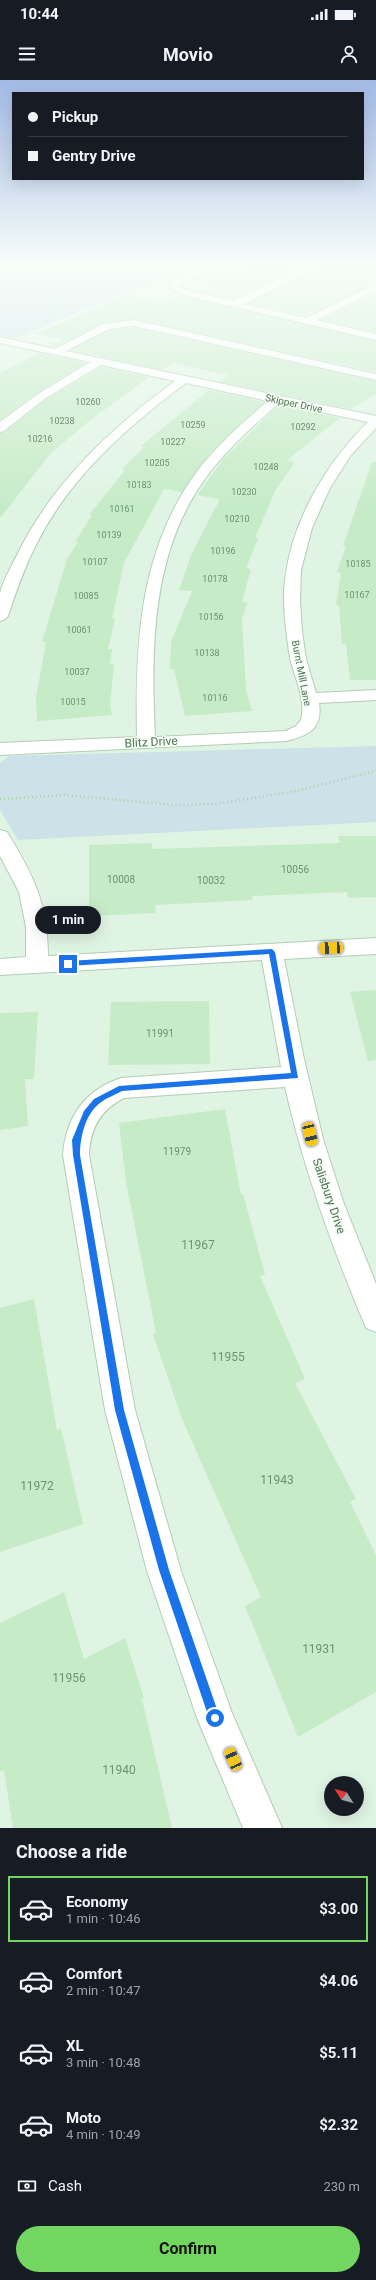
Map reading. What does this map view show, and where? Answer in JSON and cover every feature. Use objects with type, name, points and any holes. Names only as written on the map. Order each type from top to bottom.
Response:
[{"type":"street","points":[[0,352],[11,347]]},
{"type":"street","name":"Skipper Drive","points":[[29,347],[376,420]]},
{"type":"street","points":[[56,352],[67,347]]},
{"type":"street","points":[[240,347],[376,377]]},
{"type":"street","points":[[0,428],[50,391],[99,361]]},
{"type":"street","points":[[0,616],[28,547],[59,496],[100,448],[145,407],[184,379]]},
{"type":"street","points":[[146,743],[144,659],[147,615],[159,558],[177,516],[209,466],[242,429],[277,399]]},
{"type":"street","name":"Burnt Mill Lane","points":[[301,730],[311,717],[309,698],[297,656],[293,617],[294,571],[304,528],[326,481],[360,435],[376,420]]},
{"type":"street","points":[[309,698],[376,695]]},
{"type":"street","name":"Blitz Drive","points":[[0,749],[286,736],[301,730]]},
{"type":"street","points":[[0,837],[29,892],[37,927],[37,966]]},
{"type":"street","points":[[0,967],[376,946]]},
{"type":"street","name":"Salisbury Drive","points":[[272,952],[295,1076],[317,1164],[346,1246],[376,1318]]},
{"type":"street","points":[[263,1828],[215,1718],[164,1570],[120,1410],[76,1155],[76,1140],[87,1113],[97,1101],[121,1088],[295,1076]]},
{"type":"path","points":[[0,799],[64,795],[175,805],[216,804],[296,791],[376,771]]},
{"type":"shaded area","points":[[0,347],[376,347],[376,1828],[0,1828]]},
{"type":"shaded area","points":[[376,746],[376,822],[18,840],[0,810],[0,763],[9,756]]},
{"type":"building","points":[[77,347],[219,347],[376,381],[376,394],[351,409],[219,382],[228,375],[173,363],[162,370],[70,350]]},
{"type":"building","points":[[260,347],[376,347],[376,372]]},
{"type":"building","points":[[39,353],[86,363],[34,395],[0,420],[0,373]]},
{"type":"building","points":[[101,367],[149,377],[93,418],[50,454],[0,518],[0,433],[5,432],[44,401]]},
{"type":"building","points":[[209,390],[265,402],[211,452],[182,492],[164,489],[124,563],[112,618],[115,618],[108,649],[112,649],[110,664],[114,664],[110,704],[112,715],[37,721],[36,698],[46,642],[42,642],[67,559],[78,542],[75,542],[92,515],[89,515],[125,470],[122,469],[144,447],[141,446]]},
{"type":"building","points":[[279,405],[340,418],[286,461],[295,462],[275,491],[255,538],[258,539],[246,568],[251,569],[242,602],[247,603],[242,619],[246,690],[252,711],[185,716],[174,669],[170,669],[171,642],[192,591],[179,590],[192,553],[220,499],[197,495],[225,457]]},
{"type":"building","points":[[372,462],[376,462],[376,680],[350,680],[346,644],[342,644],[339,606],[336,605],[341,573],[337,572],[346,546],[343,546]]},
{"type":"building","points":[[338,836],[376,836],[376,897],[348,898],[347,892],[252,896],[253,900],[155,905],[156,913],[89,916],[89,845],[152,843],[152,849],[340,843]]},
{"type":"building","points":[[376,990],[376,1060],[368,1061],[350,992]]},
{"type":"building","points":[[209,1001],[210,1064],[108,1065],[111,1002]]},
{"type":"building","points":[[38,1012],[34,1079],[25,1079],[28,1126],[0,1130],[0,1013]]},
{"type":"building","points":[[225,1109],[241,1195],[243,1194],[265,1275],[260,1276],[305,1379],[295,1383],[356,1499],[350,1502],[376,1555],[376,1692],[298,1737],[245,1606],[261,1597],[182,1419],[153,1334],[156,1333],[126,1182],[119,1123]]},
{"type":"building","points":[[34,1299],[57,1430],[61,1428],[83,1524],[0,1552],[0,1308]]},
{"type":"building","points":[[64,1592],[84,1659],[125,1638],[144,1698],[142,1699],[172,1828],[13,1828],[4,1770],[0,1772],[0,1623]]},
{"type":"route","points":[[68,964],[272,952],[295,1076],[131,1086],[121,1088],[108,1093],[97,1101],[87,1113],[76,1140],[76,1155],[120,1410],[164,1570],[215,1718]]}]
